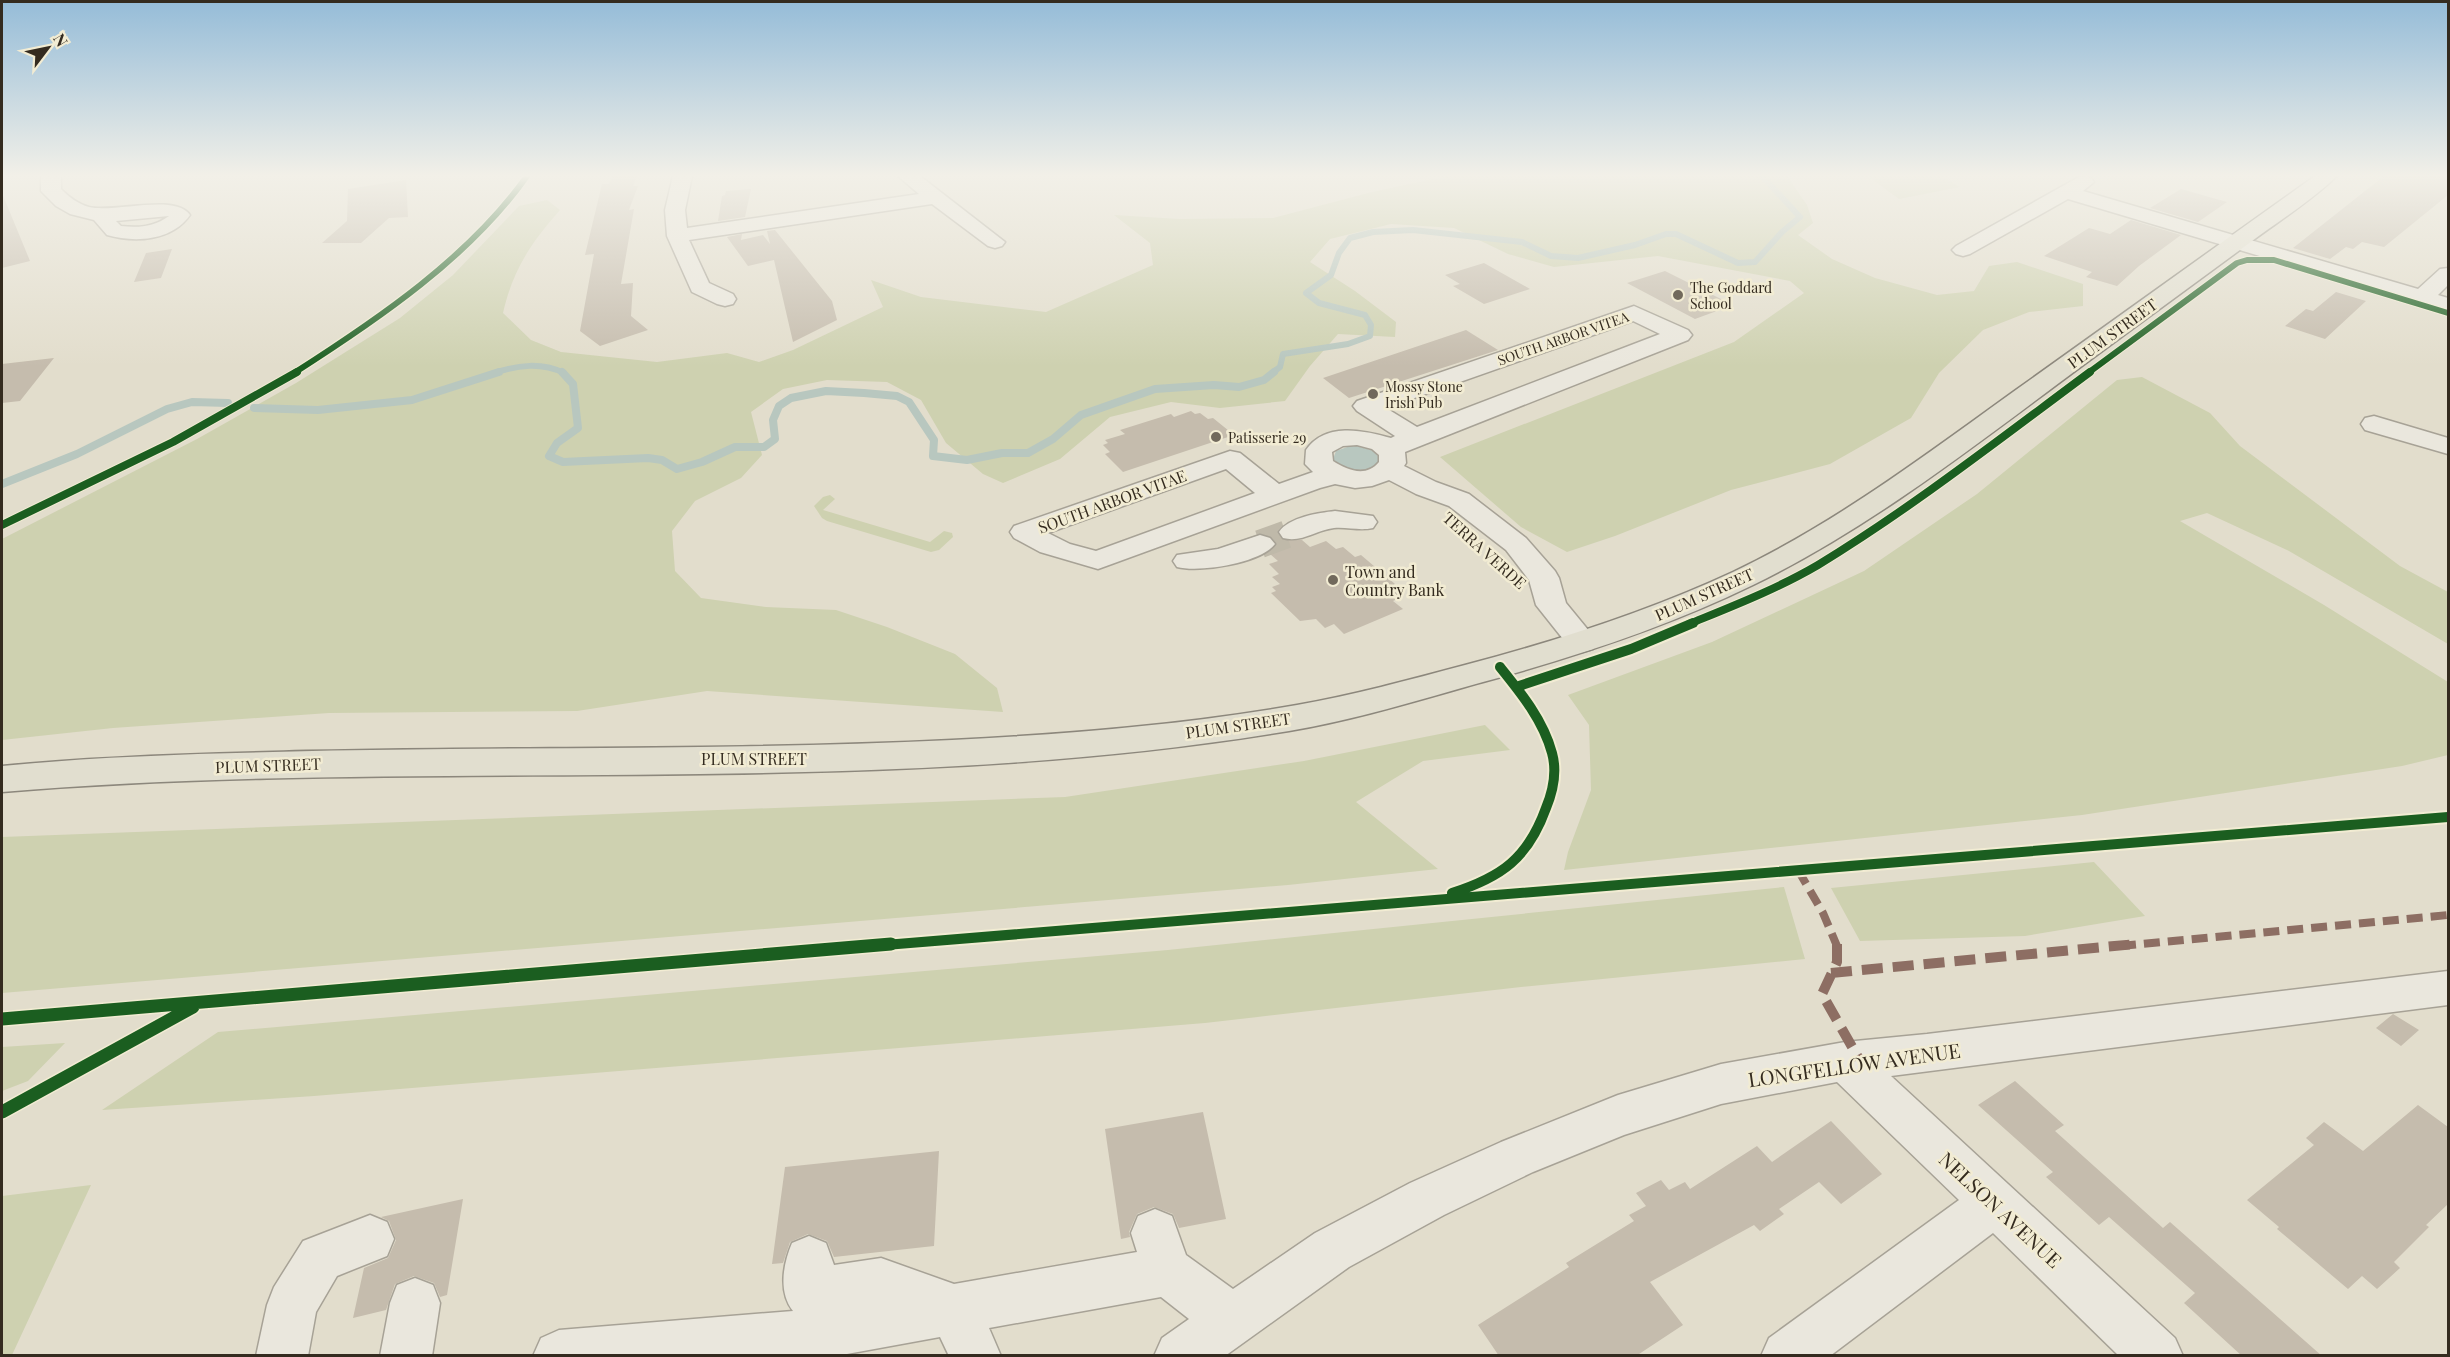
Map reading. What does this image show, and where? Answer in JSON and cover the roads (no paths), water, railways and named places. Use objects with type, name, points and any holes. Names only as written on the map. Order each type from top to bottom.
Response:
[{"type":"main road","name":"PLUM STREET","points":[[2,779],[55,774],[292,764],[847,758],[963,753],[1162,736],[1290,718],[1479,673],[1582,642],[1702,597],[1778,561],[1838,528],[1916,475],[2241,239]]},
{"type":"street","points":[[679,239],[700,286],[725,299]]},
{"type":"street","points":[[991,239],[995,242]]},
{"type":"street","points":[[1963,250],[1982,239]]},
{"type":"street","points":[[2228,239],[2448,305]]},
{"type":"street","points":[[2422,297],[2448,274]]},
{"type":"street","name":"SOUTH ARBOR VITEA","points":[[1390,460],[1415,437],[1680,335],[1634,313],[1366,406],[1415,437]]},
{"type":"street","points":[[2374,424],[2448,446]]},
{"type":"street","points":[[1335,475],[1319,464],[1317,457],[1319,450],[1334,440],[1358,437],[1371,439],[1390,460]]},
{"type":"street","name":"SOUTH ARBOR VITAE","points":[[1275,495],[1230,459],[1024,532],[1064,552],[1098,560],[1335,475],[1359,480],[1382,475],[1390,460]]},
{"type":"street","name":"TERRA VERDE","points":[[1390,460],[1426,488],[1460,500],[1516,544],[1544,578],[1551,605],[1582,642]]},
{"type":"street","points":[[1293,532],[1319,522],[1344,518],[1363,522]]},
{"type":"street","points":[[1188,561],[1223,558],[1260,544]]},
{"type":"street","name":"LONGFELLOW AVENUE","points":[[1180,1356],[1332,1250],[1426,1199],[1517,1157],[1618,1116],[1721,1084],[1845,1061],[1927,1053],[2448,988]]},
{"type":"street","name":"NELSON AVENUE","points":[[1845,1061],[2157,1356]]},
{"type":"street","points":[[1787,1356],[1995,1203]]},
{"type":"street","points":[[282,1356],[292,1305],[320,1258],[370,1239]]},
{"type":"street","points":[[559,1356],[803,1336],[954,1309],[1161,1252],[1232,1320]]},
{"type":"street","points":[[809,1260],[809,1293],[881,1283],[954,1309],[975,1356]]},
{"type":"street","points":[[406,1356],[415,1303]]},
{"type":"waterway","points":[[1272,373],[1280,367],[1283,354],[1348,344],[1370,336],[1371,325],[1365,315],[1319,303],[1306,293],[1331,275],[1339,253],[1349,239]]},
{"type":"waterway","points":[[1498,239],[1522,242],[1551,256],[1578,258],[1651,239]]},
{"type":"waterway","points":[[1687,239],[1738,263],[1755,262],[1775,239]]},
{"type":"waterway","points":[[494,373],[529,366],[547,367],[562,372]]},
{"type":"waterway","points":[[254,408],[318,410],[412,400],[499,372]]},
{"type":"waterway","points":[[562,372],[573,384],[578,428],[557,443],[549,456],[563,462],[648,458],[662,460],[677,469],[702,462],[735,447],[764,447],[775,439],[773,420],[779,406],[791,398],[826,391],[897,396],[909,402],[934,440],[933,456],[967,460],[1002,453],[1028,453],[1053,439],[1081,415],[1155,389],[1214,385],[1239,387],[1264,380],[1274,372]]},
{"type":"waterway","points":[[2,484],[77,454],[167,409],[192,402],[228,403]]},
{"type":"tunnel","points":[[1260,544],[1293,532]]},
{"type":"place","name":"The Goddard School","points":[[1678,295]]},
{"type":"place","name":"Mossy Stone Irish Pub","points":[[1373,394]]},
{"type":"place","name":"Patisserie 29","points":[[1216,437]]},
{"type":"place","name":"Town and Country Bank","points":[[1333,580]]}]
